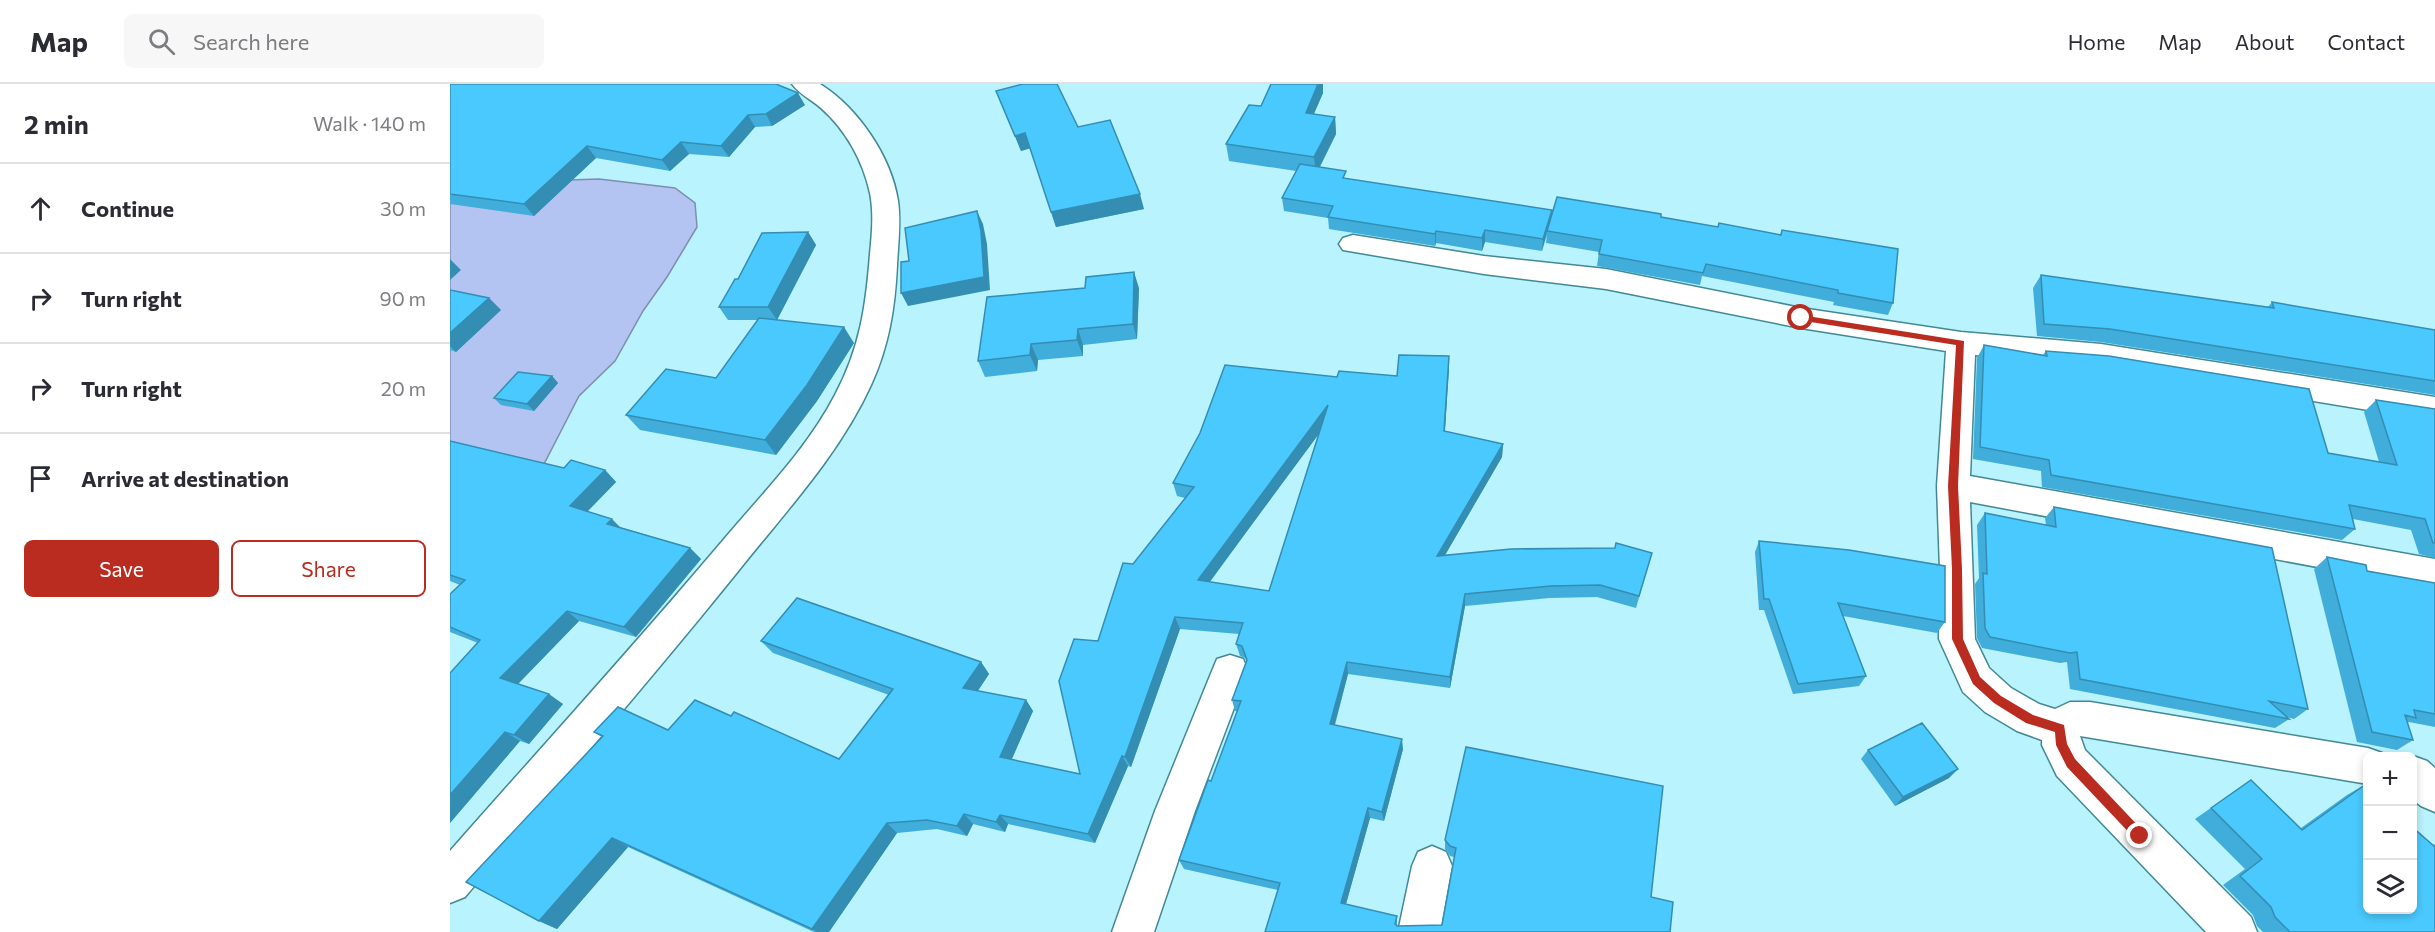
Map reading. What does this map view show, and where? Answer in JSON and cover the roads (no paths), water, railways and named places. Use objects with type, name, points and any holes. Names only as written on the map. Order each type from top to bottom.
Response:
[{"type":"street","points":[[450,882],[693,602],[756,525],[820,444],[844,408],[861,375],[878,318],[885,231],[884,194],[876,170],[853,128],[821,94],[804,84]]},
{"type":"street","points":[[1353,244],[1484,265],[1606,279],[1801,318],[1961,343],[2101,355],[2435,408]]},
{"type":"street","points":[[1961,343],[1953,486],[1958,639],[1964,658],[1976,680],[1998,700],[2030,719],[2061,728]]},
{"type":"street","points":[[1953,486],[2435,574]]},
{"type":"street","points":[[1133,932],[1175,811],[1230,671]]},
{"type":"street","points":[[2236,932],[2071,763],[2061,745],[2061,728],[2070,719],[2090,719],[2363,765]]},
{"type":"street","points":[[2417,775],[2435,778]]},
{"type":"street","points":[[2417,777],[2435,793]]},
{"type":"street","points":[[1419,932],[1432,866]]},
{"type":"water","points":[[599,179],[675,188],[695,203],[697,227],[667,277],[643,311],[615,361],[579,396],[544,464],[450,548],[450,184]]}]
